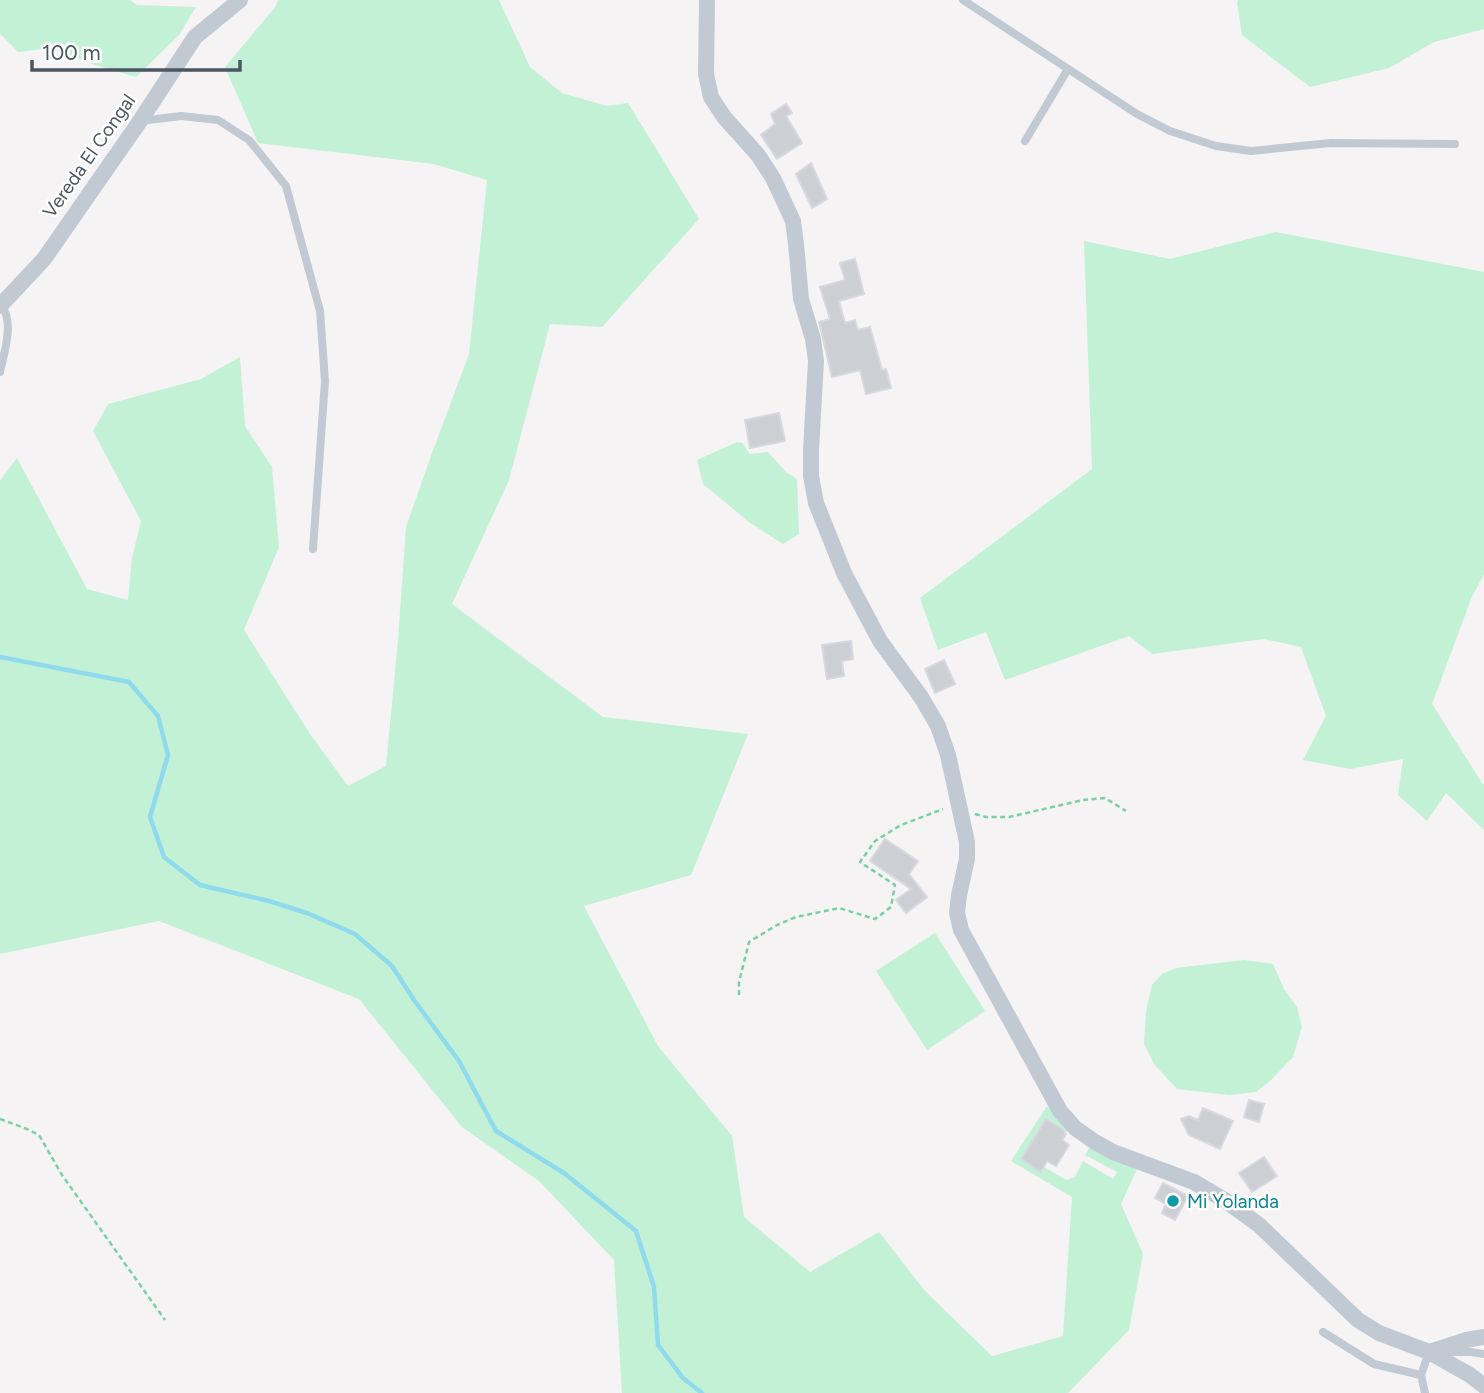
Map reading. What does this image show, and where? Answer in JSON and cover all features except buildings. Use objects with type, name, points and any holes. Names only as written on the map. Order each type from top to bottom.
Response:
[{"type":"street","name":"Vereda El Congal","points":[[1,305],[44,259],[195,37],[240,0]]},
{"type":"street","points":[[707,0],[706,74],[711,97],[723,117],[758,155],[773,178],[793,221],[801,299],[813,339],[816,361],[811,475],[817,503],[844,573],[880,641],[921,697],[937,726],[948,755],[967,842],[967,859],[957,913],[961,930],[1060,1111],[1095,1143],[1194,1182],[1226,1200],[1259,1225],[1358,1320],[1379,1334],[1429,1352],[1484,1386]]},
{"type":"street","points":[[1429,1352],[1484,1337]]},
{"type":"lane","points":[[964,0],[1137,114],[1170,131],[1216,146],[1251,151],[1331,144],[1455,144]]},
{"type":"lane","points":[[1025,141],[1068,69]]},
{"type":"lane","points":[[140,121],[181,116],[218,120],[249,140],[286,186],[320,311],[325,381],[313,549]]},
{"type":"lane","points":[[0,372],[7,330],[5,310],[1,305]]},
{"type":"lane","points":[[1322,1332],[1369,1362],[1421,1375]]},
{"type":"lane","points":[[1425,1393],[1421,1375],[1429,1352],[1484,1354]]},
{"type":"path","points":[[739,995],[738,982],[749,942],[777,925],[796,917],[839,908],[875,919],[891,907],[895,884],[860,862],[875,841],[912,821],[959,804],[972,813],[986,817],[1009,817],[1083,800],[1105,798],[1126,811]]},
{"type":"path","points":[[0,1119],[39,1135],[62,1175],[165,1320]]},
{"type":"green space","points":[[0,0],[130,0],[137,5],[196,7],[179,35],[136,77],[51,48],[18,52],[0,34]]},
{"type":"green space","points":[[278,0],[499,0],[530,67],[562,93],[607,106],[628,103],[699,219],[602,327],[550,324],[509,480],[452,604],[603,717],[748,734],[691,875],[584,906],[658,1046],[732,1136],[744,1217],[810,1272],[879,1232],[925,1291],[992,1356],[1063,1336],[1072,1197],[1011,1161],[1047,1106],[1069,1128],[1067,1132],[1046,1119],[1022,1160],[1041,1171],[1044,1167],[1066,1180],[1075,1177],[1083,1161],[1113,1179],[1117,1172],[1085,1155],[1091,1145],[1138,1167],[1121,1204],[1143,1254],[1129,1330],[1068,1393],[622,1393],[614,1260],[539,1181],[462,1127],[359,999],[159,921],[0,954],[0,481],[17,458],[87,589],[128,600],[132,558],[141,521],[93,431],[108,404],[201,379],[240,357],[245,426],[272,467],[279,547],[244,630],[310,734],[348,786],[386,766],[406,527],[469,354],[487,180],[434,164],[258,143],[225,67],[276,6]]},
{"type":"green space","points":[[1238,0],[1484,0],[1484,29],[1434,42],[1389,68],[1310,87],[1242,35]]},
{"type":"green space","points":[[1276,232],[1484,272],[1484,574],[1471,599],[1432,704],[1484,784],[1484,830],[1446,793],[1427,821],[1398,795],[1403,759],[1350,769],[1303,760],[1326,716],[1301,647],[1264,639],[1152,654],[1129,636],[1005,680],[986,632],[938,650],[920,598],[1092,469],[1084,241],[1170,259]]},
{"type":"green space","points":[[737,442],[742,443],[750,454],[768,452],[786,472],[797,479],[799,534],[783,544],[749,522],[703,484],[697,460]]},
{"type":"green space","points":[[935,933],[985,1011],[927,1050],[876,971]]},
{"type":"green space","points":[[1244,960],[1273,964],[1284,989],[1297,1007],[1302,1027],[1293,1057],[1256,1092],[1229,1095],[1177,1089],[1154,1064],[1144,1044],[1146,1011],[1152,985],[1162,974],[1176,968]]},
{"type":"waterway","points":[[0,657],[129,682],[158,716],[168,755],[150,817],[164,857],[200,885],[307,913],[355,934],[392,966],[459,1061],[496,1131],[564,1173],[636,1231],[654,1287],[658,1345],[683,1378],[702,1393]]},
{"type":"place","name":"Mi Yolanda","points":[[1173,1201]]}]
